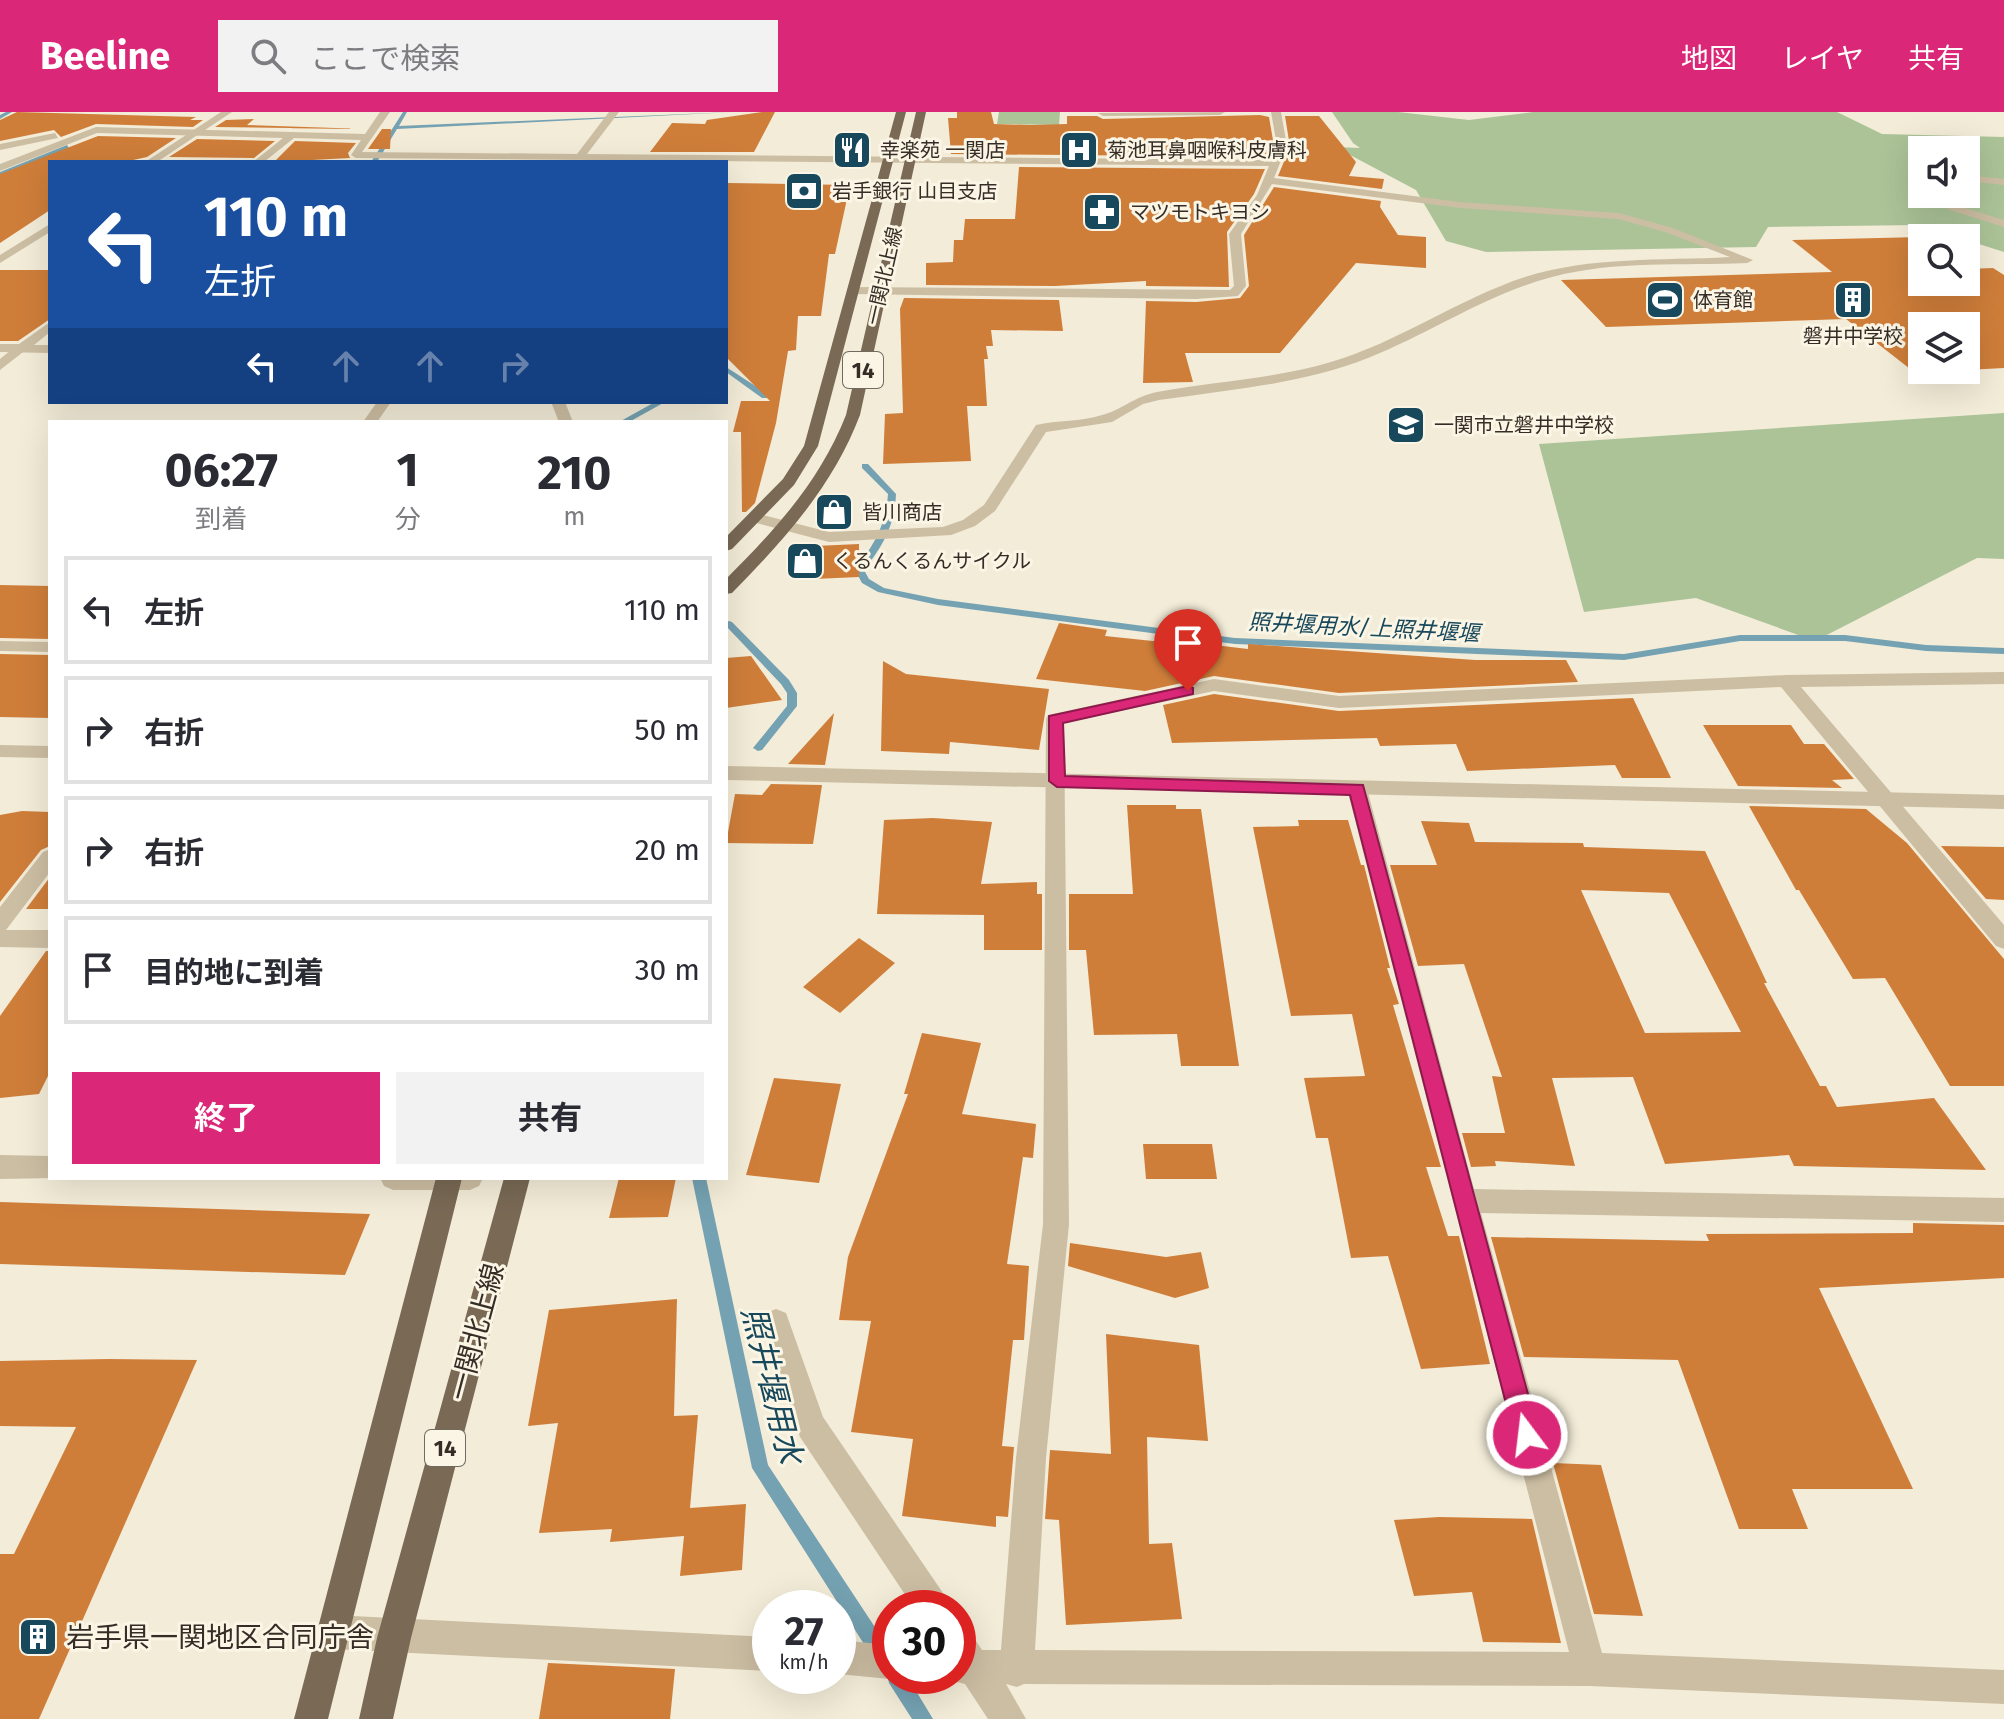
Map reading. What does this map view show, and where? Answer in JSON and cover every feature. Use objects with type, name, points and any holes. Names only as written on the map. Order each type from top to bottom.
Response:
[{"type":"main road","name":"一関北上線","points":[[728,544],[789,482],[811,446],[901,112]]},
{"type":"main road","name":"一関北上線","points":[[728,587],[788,526],[819,488],[842,449],[853,415],[921,112]]},
{"type":"main road","points":[[311,1719],[456,1180]]},
{"type":"main road","name":"一関北上線","points":[[376,1719],[394,1638],[516,1180]]},
{"type":"street","points":[[153,160],[227,112]]},
{"type":"street","points":[[385,112],[354,159],[1274,163]]},
{"type":"street","points":[[578,159],[614,112]]},
{"type":"street","points":[[1103,113],[1220,112]]},
{"type":"street","points":[[853,290],[1234,293],[1240,286],[1235,234],[1262,195],[1282,146],[1276,112]]},
{"type":"street","points":[[0,168],[96,130],[117,118]]},
{"type":"street","points":[[0,147],[96,130],[366,137]]},
{"type":"street","points":[[261,160],[291,136]]},
{"type":"street","points":[[1980,179],[2004,182]]},
{"type":"street","points":[[755,518],[829,537],[945,532],[969,523],[990,508],[1041,428],[1107,419],[1138,401],[1159,396],[1321,368],[1361,357],[1494,292],[1552,273],[1629,264],[1747,260],[1669,230],[1619,216],[1460,205],[1267,180]]},
{"type":"street","points":[[1954,208],[2004,224]]},
{"type":"street","points":[[0,260],[48,228]]},
{"type":"street","points":[[0,366],[48,328]]},
{"type":"street","points":[[0,348],[48,349]]},
{"type":"street","points":[[0,646],[48,647]]},
{"type":"street","points":[[1017,1670],[1031,1458],[1056,1224],[1055,719],[1214,685],[1339,702],[1786,681],[2004,678]]},
{"type":"street","points":[[1786,681],[2004,940]]},
{"type":"street","points":[[0,751],[48,752]]},
{"type":"street","points":[[728,773],[2004,802]]},
{"type":"street","points":[[1357,789],[1590,1669]]},
{"type":"street","points":[[0,923],[48,860]]},
{"type":"street","points":[[0,938],[48,939]]},
{"type":"street","points":[[0,1167],[48,1168]]},
{"type":"street","points":[[1464,1201],[2004,1210]]},
{"type":"street","points":[[776,1323],[811,1426],[921,1590]]},
{"type":"street","points":[[333,1632],[394,1638],[752,1653]]},
{"type":"street","points":[[976,1662],[1017,1670],[1590,1669],[2004,1687]]},
{"type":"street","points":[[976,1676],[1009,1719]]},
{"type":"green space","points":[[999,112],[1060,112],[1059,125],[997,124]]},
{"type":"green space","points":[[1332,112],[1398,112],[1469,120],[1533,112],[1837,112],[1882,134],[1963,136],[1908,136],[1908,208],[1980,208],[1980,136],[2004,137],[2004,252],[1980,244],[1980,224],[1908,224],[1768,227],[1756,247],[1486,252],[1446,241],[1416,190],[1335,147],[1360,148],[1353,143]]},
{"type":"green space","points":[[2004,413],[2004,559],[1977,558],[1815,641],[1696,598],[1584,612],[1539,444]]},
{"type":"building","points":[[17,112],[196,117],[190,120],[203,120],[193,127],[96,124],[61,137],[54,130],[0,141],[0,120]]},
{"type":"building","points":[[775,112],[754,152],[650,152],[672,123],[705,124],[707,120]]},
{"type":"building","points":[[957,112],[991,112],[994,124],[1031,125],[1067,124],[1067,116],[1097,116],[1103,119],[1260,115],[1269,117],[1274,146],[1269,157],[951,154],[948,118],[957,118]]},
{"type":"building","points":[[1285,116],[1319,116],[1356,162],[1349,176],[1384,179],[1382,189],[1278,176],[1290,147]]},
{"type":"building","points":[[254,119],[247,125],[365,129],[215,127],[226,120]]},
{"type":"building","points":[[382,129],[391,129],[390,149],[368,149]]},
{"type":"building","points":[[98,136],[176,138],[147,157],[133,160],[48,160],[48,211],[0,243],[0,174]]},
{"type":"building","points":[[197,139],[275,141],[254,158],[169,157]]},
{"type":"building","points":[[295,141],[356,143],[348,153],[350,158],[276,160]]},
{"type":"building","points":[[1019,167],[1265,169],[1254,194],[1227,232],[1229,287],[1146,286],[1146,281],[1055,286],[926,285],[926,263],[953,262],[954,240],[963,240],[965,219],[1015,219]]},
{"type":"building","points":[[728,183],[850,185],[835,254],[829,254],[821,316],[798,316],[796,350],[788,351],[776,423],[755,503],[742,512],[741,432],[733,432],[741,401],[770,401],[728,359]]},
{"type":"building","points":[[1274,187],[1381,201],[1380,207],[1398,235],[1426,237],[1426,268],[1356,263],[1280,353],[1185,353],[1193,382],[1143,383],[1146,301],[1196,302],[1240,298],[1249,286],[1244,235]]},
{"type":"building","points":[[1908,237],[1908,296],[1980,296],[1980,268],[1993,268],[2004,275],[2004,368],[1980,369],[1980,312],[1908,312],[1908,367],[1846,319],[1606,327],[1561,280],[1832,272],[1792,240]]},
{"type":"building","points":[[0,270],[48,270],[48,320],[18,341],[0,341]]},
{"type":"building","points":[[904,298],[1059,300],[1063,331],[991,330],[993,346],[986,346],[988,359],[984,359],[987,406],[967,406],[971,461],[883,464],[885,414],[903,413],[900,309]]},
{"type":"building","points":[[859,544],[859,577],[814,579],[815,546]]},
{"type":"building","points":[[0,585],[48,586],[48,639],[0,638]]},
{"type":"building","points":[[1059,623],[1107,630],[1105,636],[1248,649],[1248,644],[1475,660],[1566,660],[1578,682],[1339,693],[1214,676],[1145,691],[1036,679]]},
{"type":"building","points":[[0,654],[48,655],[48,718],[0,717]]},
{"type":"building","points":[[751,656],[782,700],[728,708],[728,658]]},
{"type":"building","points":[[883,661],[906,674],[1049,689],[1039,750],[950,742],[949,754],[881,751]]},
{"type":"building","points":[[1214,694],[1339,711],[1633,698],[1671,778],[1622,778],[1615,765],[1467,771],[1456,744],[1380,746],[1377,738],[1172,743],[1163,705]]},
{"type":"building","points":[[834,713],[825,765],[788,764]]},
{"type":"building","points":[[1703,725],[1791,725],[1804,744],[1824,744],[1854,779],[1832,780],[1842,788],[1738,786]]},
{"type":"building","points":[[771,784],[822,785],[813,844],[728,843],[735,794],[762,795]]},
{"type":"building","points":[[1127,805],[1176,805],[1176,809],[1201,809],[1239,1066],[1181,1066],[1177,1034],[1094,1035],[1086,950],[1069,950],[1069,894],[1133,894]]},
{"type":"building","points":[[1749,806],[1866,809],[1907,843],[2004,959],[2004,1086],[1950,1086],[1885,978],[1853,979],[1799,890],[1796,890]]},
{"type":"building","points":[[22,811],[48,812],[48,847],[41,850],[0,902],[0,815]]},
{"type":"building","points":[[933,818],[992,822],[981,884],[1037,882],[1037,894],[1042,894],[1042,950],[984,950],[984,915],[877,914],[884,820]]},
{"type":"building","points":[[1298,820],[1348,820],[1361,865],[1364,865],[1390,968],[1387,968],[1399,1004],[1393,1005],[1441,1167],[1426,1167],[1448,1236],[1459,1236],[1490,1364],[1421,1369],[1388,1256],[1351,1258],[1328,1138],[1316,1138],[1304,1078],[1365,1076],[1352,1014],[1291,1016],[1253,827],[1299,826]]},
{"type":"building","points":[[1421,821],[1469,823],[1475,842],[1583,843],[1584,847],[1705,851],[1767,983],[1764,983],[1820,1086],[1826,1086],[1837,1107],[1934,1098],[1986,1170],[1794,1166],[1789,1155],[1665,1164],[1633,1077],[1552,1078],[1575,1166],[1495,1161],[1496,1166],[1471,1167],[1462,1133],[1505,1133],[1492,1076],[1502,1077],[1464,964],[1418,966],[1390,865],[1437,865]],"holes":[[[1581,890],[1669,893],[1741,1032],[1645,1033]]]},
{"type":"building","points":[[1941,846],[2004,847],[2004,900],[1986,899]]},
{"type":"building","points":[[48,880],[48,909],[26,909]]},
{"type":"building","points":[[859,938],[895,963],[840,1013],[803,987]]},
{"type":"building","points":[[48,951],[48,1076],[39,1094],[0,1098],[0,1016]]},
{"type":"building","points":[[922,1033],[981,1043],[962,1114],[1036,1124],[1033,1158],[1023,1157],[1007,1264],[1029,1266],[1024,1340],[1013,1340],[1002,1446],[1014,1447],[1008,1517],[996,1516],[996,1527],[902,1516],[913,1439],[851,1432],[871,1321],[839,1320],[848,1257],[908,1094],[904,1094]]},
{"type":"building","points":[[774,1078],[841,1084],[819,1183],[746,1175]]},
{"type":"building","points":[[1143,1144],[1212,1144],[1217,1179],[1146,1179]]},
{"type":"building","points":[[618,1180],[676,1180],[668,1217],[609,1218]]},
{"type":"building","points":[[0,1202],[370,1214],[345,1275],[0,1264]]},
{"type":"building","points":[[1913,1223],[2004,1225],[2004,1278],[1819,1288],[1913,1489],[1792,1489],[1808,1529],[1739,1529],[1678,1360],[1524,1357],[1491,1237],[1709,1241],[1706,1234],[1913,1233]]},
{"type":"building","points":[[1070,1243],[1166,1257],[1201,1252],[1209,1288],[1175,1298],[1068,1266]]},
{"type":"building","points":[[677,1299],[674,1416],[698,1415],[690,1508],[746,1504],[742,1570],[680,1576],[684,1536],[610,1542],[612,1529],[539,1533],[558,1423],[528,1426],[549,1310]]},
{"type":"building","points":[[1106,1334],[1199,1345],[1208,1441],[1147,1437],[1149,1544],[1172,1543],[1182,1619],[1066,1625],[1059,1520],[1045,1519],[1050,1450],[1111,1454]]},
{"type":"building","points":[[197,1360],[39,1719],[0,1719],[0,1554],[14,1554],[76,1427],[0,1426],[0,1361]]},
{"type":"building","points":[[1553,1463],[1601,1465],[1643,1616],[1594,1614]]},
{"type":"building","points":[[1439,1517],[1532,1519],[1561,1643],[1483,1642],[1472,1592],[1414,1596],[1394,1520]]},
{"type":"building","points":[[548,1663],[675,1669],[670,1719],[539,1719]]},
{"type":"waterway","points":[[0,117],[10,112]]},
{"type":"waterway","name":"照井堰用水","points":[[395,128],[405,112]]},
{"type":"waterway","points":[[395,128],[731,112]]},
{"type":"waterway","name":"照井堰用水","points":[[375,160],[395,128]]},
{"type":"waterway","points":[[0,174],[67,147]]},
{"type":"waterway","name":"照井堰用水/上照井堰堰","points":[[728,370],[765,396]]},
{"type":"waterway","name":"照井堰用水","points":[[627,420],[657,404]]},
{"type":"waterway","name":"照井堰用水/上照井堰堰","points":[[865,466],[892,494],[890,517],[883,535],[859,570],[865,581],[881,590],[938,602],[1235,641],[1624,657],[1740,638],[1845,638],[1926,648],[2004,651]]},
{"type":"waterway","name":"照井堰用水","points":[[729,624],[792,693],[792,706],[758,748]]},
{"type":"waterway","name":"照井堰用水","points":[[699,1180],[760,1468],[872,1639]]},
{"type":"waterway","name":"照井堰用水","points":[[907,1694],[923,1719]]},
{"type":"place","name":"幸楽苑 一関店","points":[[852,150]]},
{"type":"place","name":"菊池耳鼻咽喉科皮膚科","points":[[1079,150]]},
{"type":"place","name":"岩手銀行 山目支店","points":[[804,191]]},
{"type":"place","name":"マツモトキヨシ","points":[[1102,212]]},
{"type":"place","name":"体育館","points":[[1665,300]]},
{"type":"place","name":"磐井中学校","points":[[1853,300]]},
{"type":"place","name":"一関市立磐井中学校","points":[[1406,425]]},
{"type":"place","name":"皆川商店","points":[[834,512]]},
{"type":"place","name":"くるんくるんサイクル","points":[[805,561]]},
{"type":"place","name":"岩手県一関地区合同庁舎","points":[[38,1637]]},
{"type":"route","points":[[1188,691],[1055,719],[1057,781],[1357,789],[1527,1435]]}]
